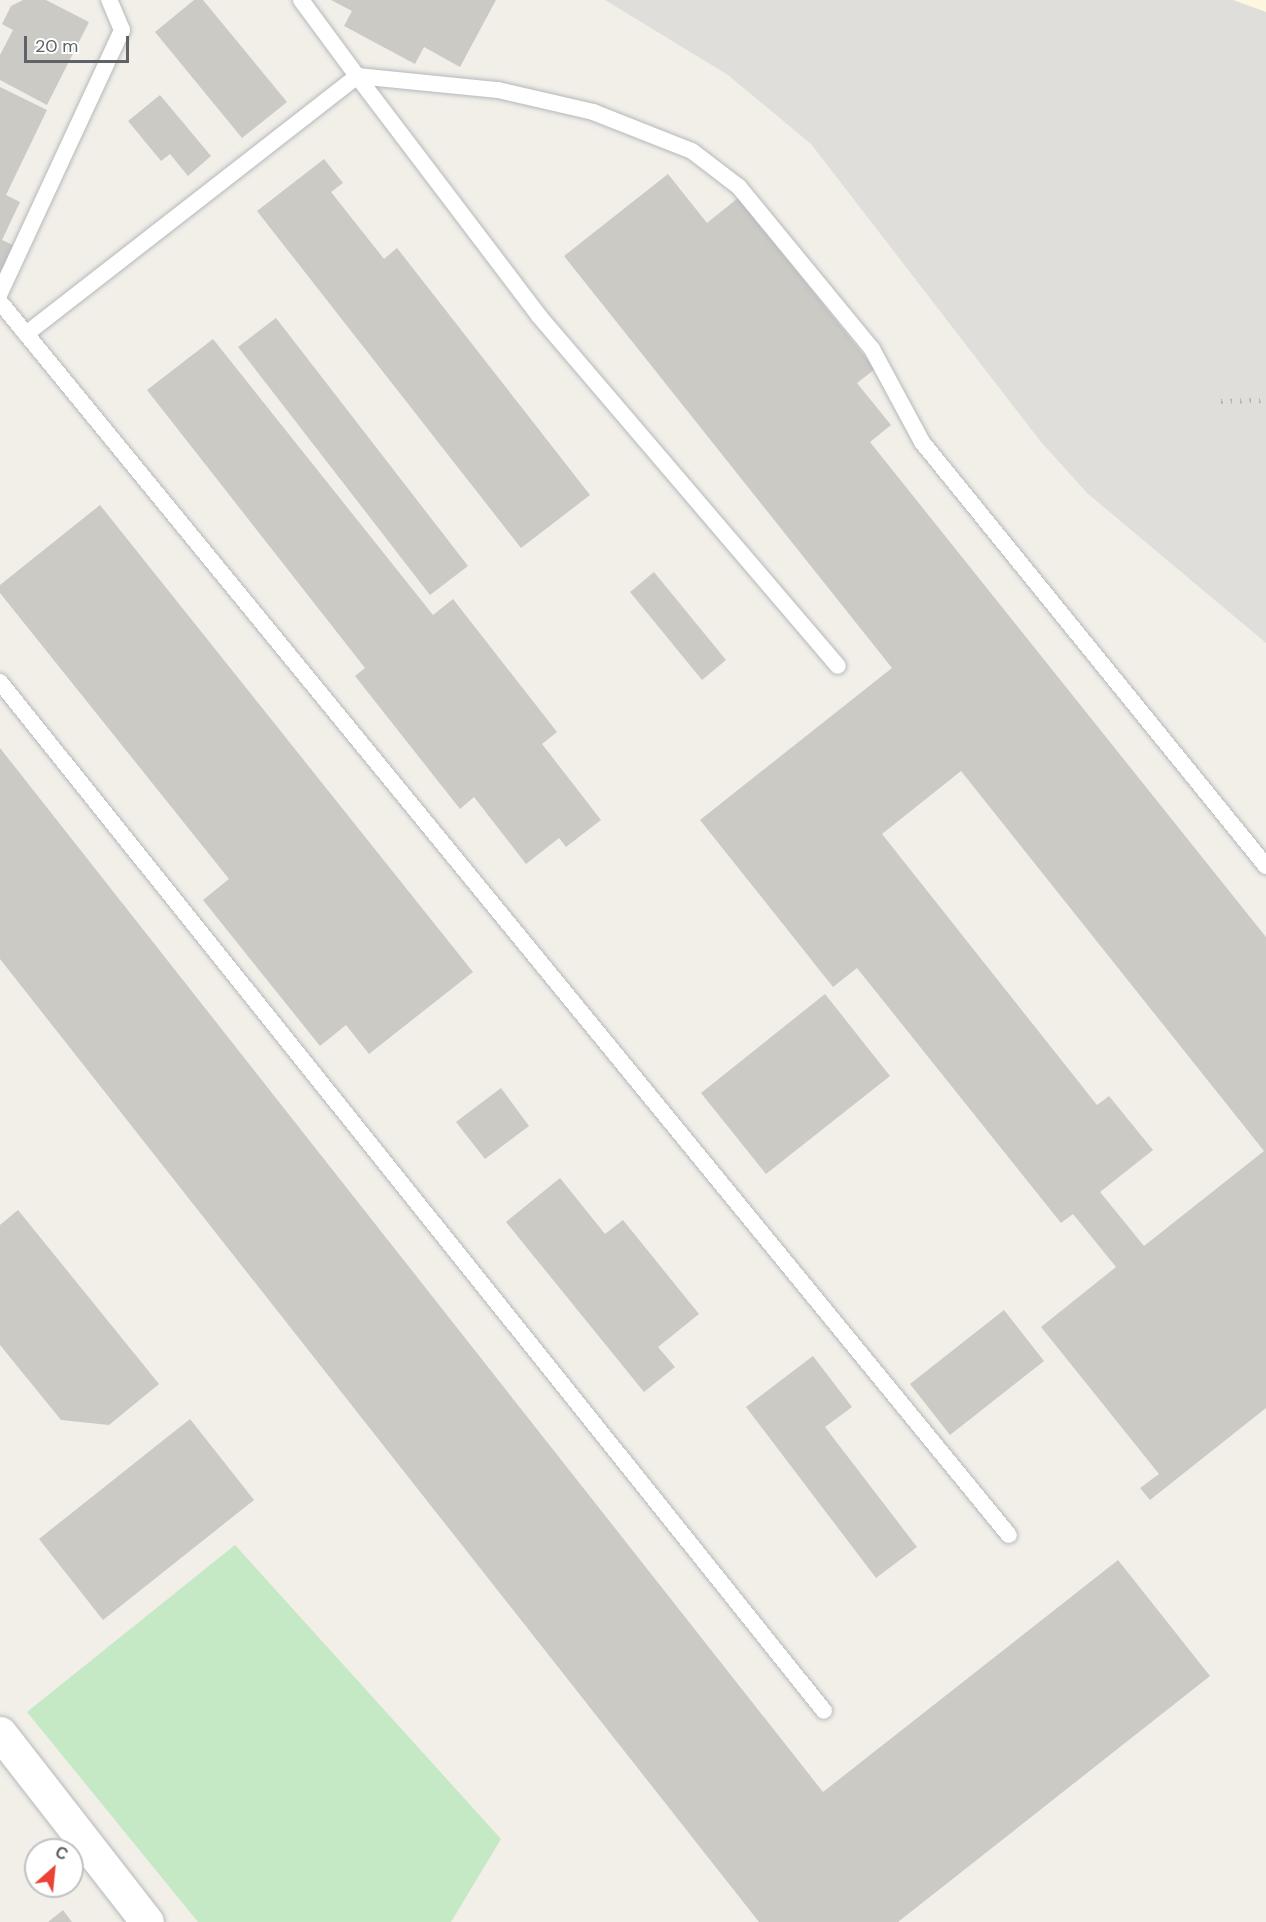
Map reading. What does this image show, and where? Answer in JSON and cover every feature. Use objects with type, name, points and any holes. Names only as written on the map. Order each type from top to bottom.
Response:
[{"type":"street","points":[[0,1732],[147,1922]]},
{"type":"lane","points":[[0,292],[122,30],[110,0]]},
{"type":"lane","points":[[301,0],[539,316],[838,666]]},
{"type":"lane","points":[[26,334],[357,76],[549,100],[666,137],[715,166],[739,187],[872,349],[922,442],[1266,866]]},
{"type":"lane","points":[[0,302],[1009,1535]]},
{"type":"lane","points":[[0,682],[824,1711]]},
{"type":"shaded area","points":[[605,0],[1233,0],[1266,12],[1266,643],[1087,493],[1041,442],[811,144],[728,75]]},
{"type":"shaded area","points":[[1233,0],[1266,0],[1266,12]]},
{"type":"green space","points":[[235,1545],[501,1839],[451,1922],[198,1922],[27,1712]]},
{"type":"building","points":[[23,0],[46,0],[89,22],[47,105],[0,80],[0,55],[13,30],[2,24],[11,6]]},
{"type":"building","points":[[194,0],[203,0],[287,102],[242,138],[155,32]]},
{"type":"building","points":[[331,0],[496,0],[460,67],[424,47],[415,64],[344,26],[352,11]]},
{"type":"building","points":[[0,87],[47,110],[6,195],[20,202],[2,240],[13,245],[0,273]]},
{"type":"building","points":[[160,95],[211,156],[188,176],[170,154],[161,161],[128,121]]},
{"type":"building","points":[[324,159],[343,183],[331,192],[384,259],[397,248],[590,495],[521,548],[257,211]]},
{"type":"building","points":[[668,174],[707,223],[738,198],[875,369],[857,383],[891,425],[870,442],[1266,937],[1266,1408],[1150,1500],[1140,1488],[1159,1474],[1041,1327],[1116,1267],[1073,1214],[1061,1223],[857,968],[833,987],[700,820],[892,668],[564,256]],"holes":[[[961,771],[1264,1151],[1144,1246],[1100,1192],[1153,1150],[1109,1096],[1097,1105],[882,834]]]},
{"type":"building","points":[[276,318],[468,566],[430,595],[238,347]]},
{"type":"building","points":[[213,339],[433,615],[453,599],[557,732],[542,744],[601,820],[566,847],[559,838],[526,864],[474,797],[460,809],[355,676],[365,668],[147,390]]},
{"type":"building","points":[[100,505],[473,972],[369,1054],[346,1025],[320,1046],[203,900],[229,879],[0,593],[0,585]]},
{"type":"building","points":[[654,572],[726,660],[702,680],[630,592]]},
{"type":"building","points":[[0,748],[823,1792],[1118,1560],[1210,1676],[898,1922],[759,1922],[0,959]]},
{"type":"building","points":[[825,994],[890,1076],[766,1174],[701,1093]]},
{"type":"building","points":[[501,1088],[529,1126],[485,1159],[456,1122]]},
{"type":"building","points":[[560,1178],[605,1234],[623,1220],[699,1314],[658,1347],[675,1367],[644,1392],[506,1222]]},
{"type":"building","points":[[18,1210],[159,1384],[109,1425],[61,1420],[0,1345],[0,1225]]},
{"type":"building","points":[[1004,1310],[1044,1361],[950,1435],[910,1384]]},
{"type":"building","points":[[813,1356],[852,1407],[825,1427],[917,1547],[876,1578],[746,1407]]},
{"type":"building","points":[[190,1419],[254,1500],[103,1620],[39,1539]]},
{"type":"building","points":[[63,1910],[72,1922],[48,1922]]},
{"type":"railway","points":[[1221,401],[1266,400]]}]
